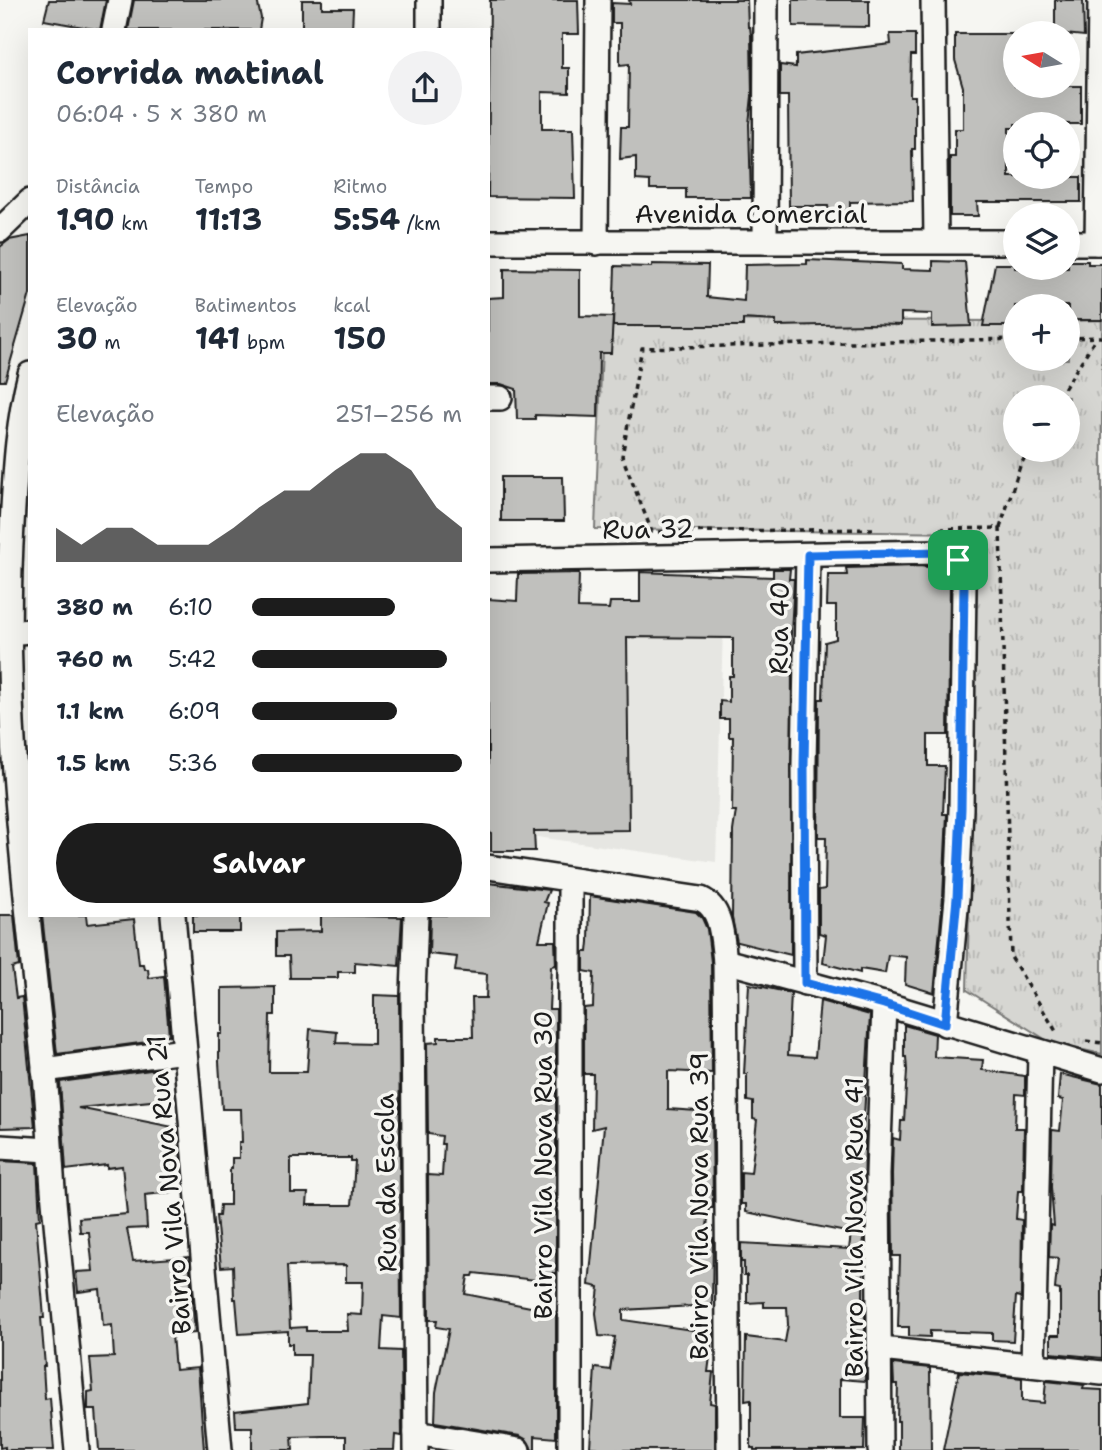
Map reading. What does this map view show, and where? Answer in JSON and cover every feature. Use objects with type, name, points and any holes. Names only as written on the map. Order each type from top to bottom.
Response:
[{"type":"street","points":[[114,28],[120,0]]},
{"type":"street","points":[[429,0],[429,28]]},
{"type":"street","points":[[596,243],[598,0]]},
{"type":"street","points":[[765,242],[766,0]]},
{"type":"street","points":[[933,0],[936,241]]},
{"type":"street","points":[[1080,243],[1100,243],[1100,0]]},
{"type":"street","points":[[0,230],[28,203]]},
{"type":"street","name":"Avenida Comercial","points":[[490,242],[1003,242]]},
{"type":"street","points":[[28,384],[19,429],[9,572],[19,632],[14,772],[44,1070],[77,1450]]},
{"type":"street","name":"Rua 40","points":[[805,983],[804,764],[808,555],[940,552],[955,557],[962,567],[964,584],[961,809],[957,898],[945,1024]]},
{"type":"street","name":"Rua 32","points":[[490,560],[808,555]]},
{"type":"street","points":[[490,867],[570,880]]},
{"type":"street","name":"Bairro Vila Nova Rua 39","points":[[570,880],[701,899],[713,907],[718,915],[725,961],[729,1450]]},
{"type":"street","name":"Bairro Vila Nova Rua 30","points":[[570,880],[570,1450]]},
{"type":"street","name":"Bairro Vila Nova Rua 21","points":[[173,917],[220,1450]]},
{"type":"street","name":"Rua da Escola","points":[[416,917],[413,1008],[416,1442]]},
{"type":"street","points":[[725,961],[884,1004],[1102,1070]]},
{"type":"street","name":"Bairro Vila Nova Rua 41","points":[[880,1450],[878,1174],[884,1004]]},
{"type":"street","points":[[44,1070],[184,1051]]},
{"type":"street","points":[[1033,1365],[1040,1052]]},
{"type":"street","points":[[0,1147],[49,1150]]},
{"type":"street","points":[[881,1349],[1102,1373]]},
{"type":"street","points":[[416,1442],[518,1450]]},
{"type":"path","points":[[1080,338],[1102,337]]},
{"type":"path","points":[[1067,385],[1096,338]]},
{"type":"path","points":[[874,529],[652,532],[622,456],[642,348],[1003,339]]},
{"type":"path","points":[[1022,462],[1000,528],[1011,957],[1060,1038]]},
{"type":"path","points":[[930,529],[1000,528]]},
{"type":"path","points":[[1081,1040],[1102,1043]]},
{"type":"shaded area","points":[[490,627],[723,628],[716,862],[490,830]]},
{"type":"green space","points":[[603,320],[1003,321],[1003,371],[1080,371],[1080,321],[1102,320],[1102,1054],[1051,1043],[967,990],[978,533],[595,529]]},
{"type":"building","points":[[49,0],[106,0],[100,28],[44,20]]},
{"type":"building","points":[[134,0],[257,0],[261,18],[259,28],[128,28]]},
{"type":"building","points":[[302,0],[322,0],[322,8],[353,8],[352,28],[302,28]]},
{"type":"building","points":[[490,0],[578,0],[579,34],[562,34],[562,68],[569,68],[569,93],[542,92],[542,129],[573,129],[575,198],[490,197]]},
{"type":"building","points":[[629,0],[747,0],[751,35],[751,198],[686,198],[686,189],[650,189],[650,181],[636,180],[636,157],[620,159],[621,127],[628,127],[629,64],[620,65],[620,23],[612,23],[612,3],[630,4]]},
{"type":"building","points":[[793,0],[869,0],[869,27],[793,26]]},
{"type":"building","points":[[1055,0],[1083,0],[1084,36],[1080,36],[1080,21],[1055,21]]},
{"type":"building","points":[[890,34],[915,34],[915,55],[911,55],[910,96],[915,96],[913,201],[850,202],[850,212],[829,212],[828,206],[789,206],[788,96],[780,96],[780,65],[796,67],[796,55],[891,44]]},
{"type":"building","points":[[955,34],[1003,34],[1003,98],[1080,98],[1081,86],[1081,124],[1080,112],[1003,112],[1003,189],[1080,189],[1081,177],[1081,202],[977,202],[978,216],[950,216],[950,157],[955,157],[955,129],[963,129],[963,87],[955,60]]},
{"type":"building","points":[[28,236],[28,301],[5,381],[0,381],[0,247],[9,240]]},
{"type":"building","points":[[807,260],[902,264],[902,269],[933,270],[933,261],[965,262],[971,326],[932,327],[932,314],[901,313],[901,325],[776,326],[776,321],[743,319],[743,326],[613,326],[615,266],[708,265],[707,297],[744,301],[745,265],[807,264]]},
{"type":"building","points":[[1080,261],[1102,264],[1102,320],[1080,320],[1080,294],[1003,294],[1003,326],[983,326],[995,264],[1003,264],[1003,280],[1080,280]]},
{"type":"building","points":[[504,269],[580,270],[580,316],[613,317],[611,353],[599,353],[598,417],[535,415],[535,419],[517,419],[516,389],[490,384],[490,298],[504,297]]},
{"type":"building","points":[[501,477],[563,477],[564,521],[501,521]]},
{"type":"building","points":[[919,566],[946,569],[950,585],[948,735],[928,735],[928,766],[945,766],[943,814],[947,814],[934,993],[905,984],[906,957],[888,955],[885,973],[860,969],[860,973],[823,963],[826,935],[819,933],[819,890],[825,889],[826,837],[818,837],[819,699],[823,699],[825,642],[836,639],[836,606],[827,606],[828,575],[847,575],[846,568]]},
{"type":"building","points":[[773,569],[790,569],[789,579],[794,579],[790,651],[791,955],[737,942],[732,918],[733,831],[736,811],[732,811],[733,737],[729,737],[729,719],[720,719],[720,701],[729,702],[729,676],[733,676],[733,638],[627,637],[629,830],[534,831],[535,851],[491,851],[490,599],[517,601],[518,574],[579,573],[578,608],[609,609],[610,602],[640,602],[640,572],[773,577]]},
{"type":"building","points":[[490,883],[549,890],[544,902],[548,903],[539,941],[555,941],[556,965],[551,966],[549,1009],[556,1009],[556,1274],[553,1273],[553,1282],[474,1273],[473,1276],[468,1276],[465,1294],[556,1312],[556,1438],[535,1436],[535,1450],[520,1436],[435,1422],[436,1392],[449,1329],[436,1327],[437,1320],[429,1320],[428,1175],[442,1176],[444,1144],[441,1144],[442,1136],[428,1134],[427,1043],[438,1042],[438,1037],[473,1037],[472,998],[486,998],[487,974],[455,971],[457,957],[429,954],[430,919],[490,917]]},
{"type":"building","points":[[590,896],[696,912],[707,929],[711,962],[712,1073],[668,1071],[668,1109],[712,1112],[713,1208],[709,1208],[706,1237],[713,1238],[712,1305],[623,1310],[623,1320],[713,1333],[708,1372],[713,1372],[710,1403],[715,1404],[715,1450],[618,1450],[590,1447],[595,1368],[610,1370],[615,1337],[599,1336],[596,1313],[599,1287],[589,1285],[604,1126],[592,1129],[593,1074],[584,1074],[584,1008],[593,1007],[594,973],[584,971],[584,952],[588,952],[589,942]]},
{"type":"building","points":[[0,915],[14,915],[19,966],[12,968],[16,998],[22,997],[35,1127],[0,1128]]},
{"type":"building","points":[[42,917],[86,917],[87,924],[134,919],[139,964],[148,969],[149,978],[164,976],[169,1035],[161,1036],[161,1039],[155,1041],[57,1054]]},
{"type":"building","points":[[193,917],[240,917],[240,932],[193,932]]},
{"type":"building","points":[[321,917],[402,917],[399,966],[355,962],[355,972],[338,972],[338,978],[290,978],[289,956],[276,956],[276,932],[321,931]]},
{"type":"building","points":[[749,984],[791,993],[788,1055],[815,1057],[820,1001],[870,1015],[863,1133],[865,1381],[840,1379],[840,1418],[865,1418],[864,1450],[751,1448],[751,1400],[745,1401],[746,1337],[785,1342],[788,1325],[787,1307],[764,1307],[764,1302],[747,1303],[747,1275],[744,1275],[744,1262],[741,1262],[741,1243],[849,1249],[851,1233],[746,1212],[746,1204],[741,1204],[741,1172],[751,1173],[757,1120],[753,1119],[753,1102],[747,1101],[747,1074],[744,1074]]},
{"type":"building","points":[[275,987],[275,1015],[270,1015],[269,1072],[307,1072],[310,1029],[337,1032],[336,1043],[374,1044],[374,995],[399,996],[401,1318],[383,1316],[381,1350],[401,1351],[402,1436],[395,1435],[394,1450],[346,1450],[346,1436],[323,1436],[292,1437],[293,1450],[252,1450],[252,1427],[236,1427],[235,1411],[308,1403],[310,1355],[292,1355],[292,1344],[288,1344],[288,1331],[239,1334],[233,1266],[221,1267],[216,1216],[219,1216],[220,1205],[230,1205],[230,1168],[232,1158],[239,1158],[239,1142],[242,1142],[241,1109],[222,1109],[219,1034],[222,1034],[222,988]],"holes":[[[291,1158],[351,1158],[351,1161],[355,1161],[352,1205],[307,1205],[308,1193],[291,1193]],[[346,1265],[346,1282],[363,1282],[362,1315],[347,1314],[348,1331],[306,1331],[306,1327],[290,1328],[287,1266]]]},
{"type":"building","points":[[904,1025],[935,1034],[934,1057],[983,1060],[982,1070],[1025,1076],[1025,1095],[1016,1094],[1015,1128],[1024,1128],[1023,1191],[1018,1191],[1016,1219],[1022,1220],[1021,1297],[1016,1296],[1013,1341],[992,1340],[992,1333],[930,1331],[930,1337],[909,1336],[909,1327],[898,1327],[900,1256],[893,1256],[892,1174],[893,1138],[900,1140],[901,1121],[904,1121],[907,1070],[904,1057]]},
{"type":"building","points":[[158,1069],[161,1100],[78,1108],[178,1128],[181,1161],[170,1162],[173,1192],[145,1195],[147,1228],[127,1229],[133,1261],[189,1257],[195,1333],[172,1335],[175,1370],[198,1368],[204,1450],[99,1450],[96,1410],[88,1410],[88,1392],[93,1391],[90,1358],[114,1357],[112,1325],[103,1326],[100,1289],[78,1292],[76,1272],[93,1271],[89,1232],[80,1232],[79,1218],[127,1214],[122,1166],[66,1170],[60,1082]]},
{"type":"building","points":[[1060,1074],[1102,1084],[1102,1358],[1051,1353],[1051,1335],[1060,1335],[1060,1290],[1055,1289],[1058,1258],[1049,1257],[1050,1225],[1054,1226],[1051,1187],[1052,1130],[1060,1131],[1063,1100],[1058,1099]]},
{"type":"building","points":[[0,1161],[37,1163],[40,1219],[36,1220],[44,1318],[41,1318],[43,1366],[45,1399],[50,1398],[54,1450],[0,1448]]},
{"type":"building","points":[[893,1364],[930,1368],[931,1450],[899,1450],[898,1384],[894,1384]]},
{"type":"building","points":[[959,1372],[1022,1378],[1022,1401],[1044,1403],[1046,1381],[1102,1390],[1102,1450],[943,1450]]},
{"type":"route","points":[[940,552],[948,553],[958,560],[964,575],[961,809],[957,898],[945,1024],[805,983],[804,764],[808,555],[940,552]]}]
